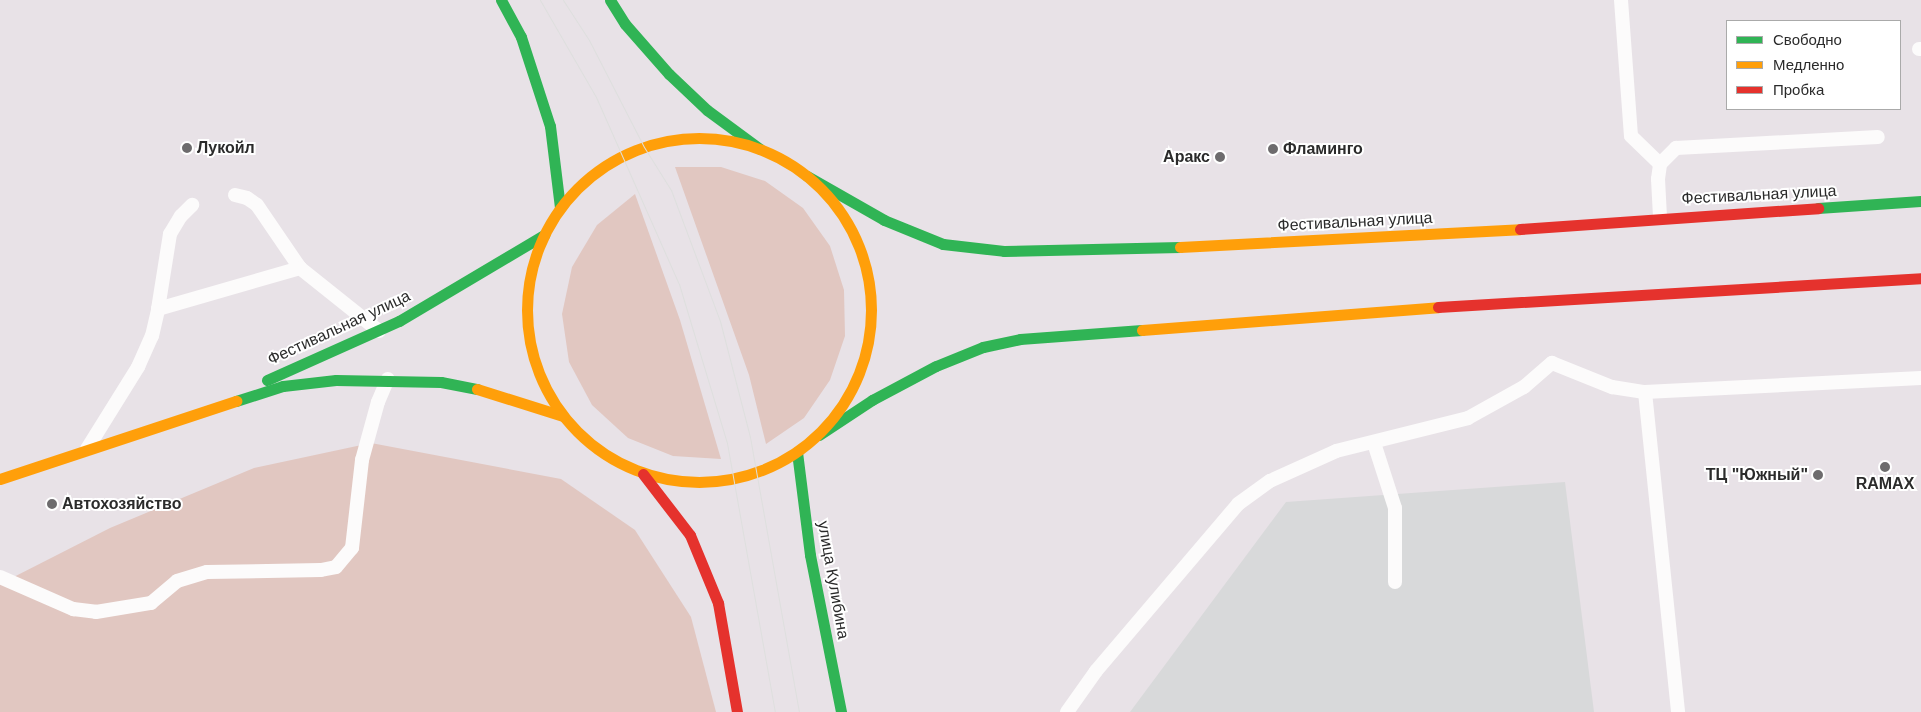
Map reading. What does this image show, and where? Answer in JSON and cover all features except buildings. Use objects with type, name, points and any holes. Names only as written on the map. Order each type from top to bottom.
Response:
[{"type":"main road","points":[[501,0],[522,37],[550,126],[560,207]]},
{"type":"main road","points":[[610,0],[625,24],[669,74],[707,110],[760,149]]},
{"type":"main road","points":[[760,149],[730,141],[698,138],[644,147],[617,159],[592,176],[560,207],[544,235],[528,290],[528,329],[542,382],[563,416],[595,448],[643,474],[690,483],[714,483],[756,473],[797,452],[819,434],[872,400],[936,366],[983,347],[1020,338],[1543,298],[1921,278]]},
{"type":"main road","name":"Фестивальная улица","points":[[760,149],[884,220],[943,244],[977,250],[1144,250],[1358,239],[1660,217],[1921,201]]},
{"type":"main road","points":[[807,176],[834,204],[850,229],[864,262],[871,298],[864,358],[847,398],[819,434]]},
{"type":"main road","name":"Фестивальная улица","points":[[196,414],[378,331],[454,290],[544,235]]},
{"type":"main road","name":"Фестивальная улица","points":[[0,479],[284,386],[389,379],[441,382],[478,390],[563,416]]},
{"type":"main road","name":"улица Кулибина","points":[[797,452],[810,555],[841,712]]},
{"type":"main road","points":[[643,474],[690,535],[718,603],[737,712]]},
{"type":"lane","points":[[1621,0],[1631,136],[1660,164]]},
{"type":"lane","points":[[1660,217],[1658,179],[1660,164],[1667,154],[1684,147],[1878,137]]},
{"type":"lane","points":[[235,195],[247,198],[257,205],[300,268],[378,331]]},
{"type":"lane","points":[[87,450],[138,367],[152,336],[170,234],[181,216],[192,205]]},
{"type":"lane","points":[[158,309],[300,268]]},
{"type":"lane","points":[[1067,712],[1096,671],[1238,504],[1270,481],[1336,451],[1468,418],[1524,387],[1552,363],[1612,387],[1645,392],[1921,378]]},
{"type":"lane","points":[[0,577],[73,609],[96,612],[151,603],[177,581],[207,572],[321,570],[336,567],[352,548],[362,460],[378,402],[389,379]]},
{"type":"lane","points":[[1645,392],[1678,712]]},
{"type":"lane","points":[[1374,443],[1395,508],[1395,582]]},
{"type":"shaded area","points":[[675,167],[721,167],[765,181],[803,208],[830,246],[844,290],[845,336],[830,380],[804,418],[766,444],[749,375]]},
{"type":"shaded area","points":[[635,194],[680,320],[721,459],[673,456],[628,438],[592,405],[569,362],[562,314],[572,267],[597,225]]},
{"type":"shaded area","points":[[371,443],[561,479],[635,530],[691,617],[716,712],[0,712],[0,584],[110,528],[254,468]]},
{"type":"shaded area","points":[[1565,482],[1594,712],[1130,712],[1286,502]]},
{"type":"tram line","points":[[540,0],[596,97],[679,284],[727,443],[775,712]]},
{"type":"tram line","points":[[563,0],[589,40],[644,147],[671,190],[720,321],[750,437],[799,712]]},
{"type":"traffic: fast","points":[[501,0],[521,37],[550,126],[560,207]]},
{"type":"traffic: fast","points":[[610,0],[625,24],[669,74],[707,110],[760,149]]},
{"type":"traffic: fast","points":[[807,176],[884,220],[943,244],[1004,251],[1180,247]]},
{"type":"traffic: fast","points":[[1818,208],[1921,201]]},
{"type":"traffic: fast","points":[[267,380],[399,321],[544,235]]},
{"type":"traffic: fast","points":[[819,435],[872,400],[936,366],[983,347],[1020,339],[1142,330]]},
{"type":"traffic: fast","points":[[236,401],[283,386],[336,380],[441,382],[477,389]]},
{"type":"traffic: fast","points":[[797,452],[810,555],[841,712]]},
{"type":"traffic: slow","points":[[699,138],[733,141],[765,151],[795,167],[821,188],[842,214],[858,244],[868,276],[871,310],[868,344],[858,376],[842,406],[821,432],[795,453],[765,469],[733,479],[699,482],[665,479],[633,469],[603,453],[577,432],[556,406],[540,376],[530,344],[527,310],[530,276],[540,244],[556,214],[577,188],[603,167],[633,151],[665,141],[699,138]]},
{"type":"traffic: slow","points":[[1180,247],[1520,229]]},
{"type":"traffic: slow","points":[[1142,330],[1438,307]]},
{"type":"traffic: slow","points":[[477,389],[563,416]]},
{"type":"traffic: slow","points":[[0,479],[236,401]]},
{"type":"traffic: jam","points":[[1520,229],[1818,208]]},
{"type":"traffic: jam","points":[[1438,307],[1921,278]]},
{"type":"traffic: jam","points":[[643,474],[690,535],[718,603],[737,712]]},
{"type":"place","name":"Лукойл","points":[[187,148]]},
{"type":"place","name":"Фламинго","points":[[1273,149]]},
{"type":"place","name":"Аракс","points":[[1220,157]]},
{"type":"place","name":"RAMAX","points":[[1885,467]]},
{"type":"place","name":"ТЦ \"Южный\"","points":[[1818,475]]},
{"type":"place","name":"Автохозяйство","points":[[52,504]]}]
